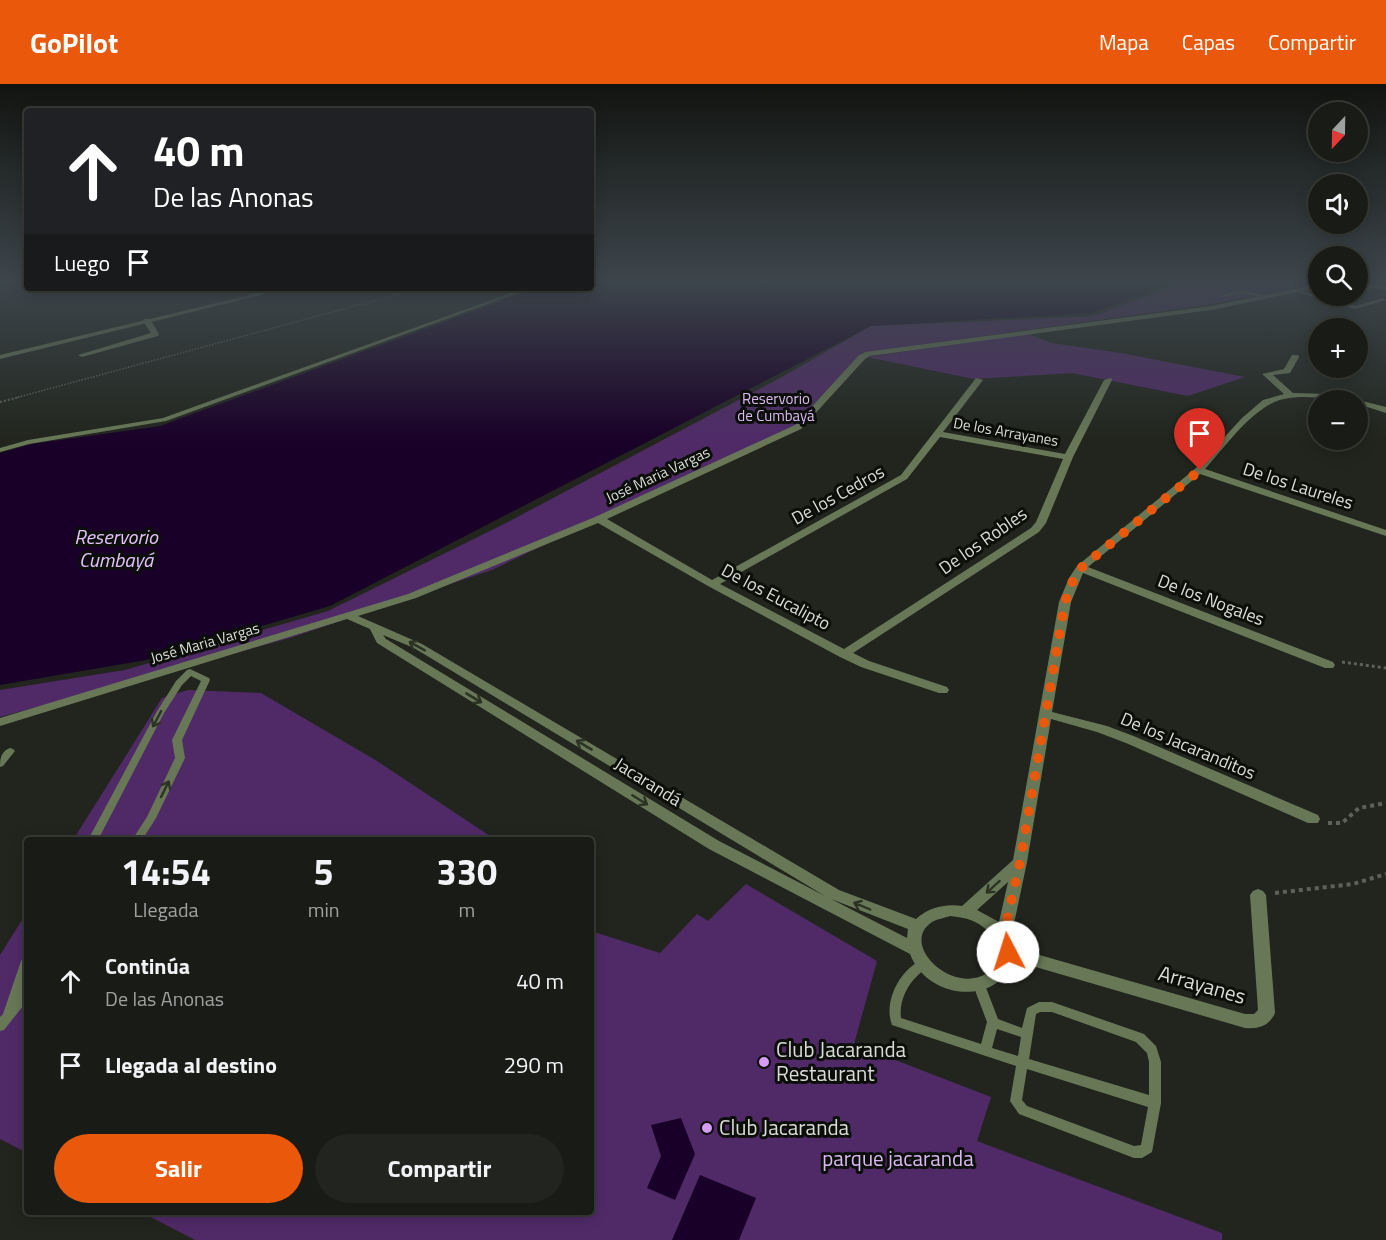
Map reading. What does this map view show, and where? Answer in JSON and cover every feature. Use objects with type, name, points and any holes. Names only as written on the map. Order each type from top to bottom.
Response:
[{"type":"street","points":[[0,357],[90,335]]},
{"type":"street","points":[[82,355],[152,335]]},
{"type":"street","name":"José Maria Vargas","points":[[0,722],[190,667],[412,596],[599,519],[798,427],[862,357],[868,354],[1010,335]]},
{"type":"street","points":[[1292,396],[1266,374],[1288,370],[1295,357]]},
{"type":"street","name":"De los Cedros","points":[[712,584],[904,477],[940,434],[979,380]]},
{"type":"street","name":"De los Robles","points":[[844,654],[1035,530],[1041,523],[1068,457],[1108,380]]},
{"type":"street","points":[[1006,945],[993,926],[980,917],[950,910],[925,918],[917,926],[913,937],[914,949],[922,965],[938,978],[958,985],[979,985],[996,978],[1006,967],[1006,945],[1065,602],[1074,578],[1081,568],[1200,470],[1245,420],[1266,402],[1292,396],[1308,396]]},
{"type":"street","points":[[1368,405],[1386,410]]},
{"type":"street","name":"De los Arrayanes","points":[[940,434],[1068,457]]},
{"type":"street","name":"De los Laureles","points":[[1200,470],[1386,533]]},
{"type":"street","name":"De los Eucalipto","points":[[599,519],[712,584],[844,654],[884,672],[943,690]]},
{"type":"street","name":"De los Nogales","points":[[1081,568],[1329,665]]},
{"type":"street","name":"Jacarandá","points":[[349,616],[375,630],[395,634],[418,646],[834,894],[917,926]]},
{"type":"street","name":"Jacarandá","points":[[375,630],[381,641],[714,845],[914,949]]},
{"type":"street","name":"De los Jacaranditos","points":[[1046,714],[1112,733],[1313,819]]},
{"type":"street","points":[[536,736],[552,726]]},
{"type":"street","points":[[965,912],[1020,862]]},
{"type":"street","name":"Arrayanes","points":[[1006,945],[1245,1021],[1257,1022],[1267,1013],[1258,895]]},
{"type":"lane","points":[[0,450],[28,442],[164,420],[399,335]]},
{"type":"lane","points":[[95,837],[160,713],[190,667],[206,680],[177,740],[180,758],[139,837]]},
{"type":"lane","points":[[0,764],[10,751]]},
{"type":"lane","points":[[922,965],[911,971],[903,983],[894,1015],[896,1021],[1155,1103]]},
{"type":"lane","points":[[8,1013],[24,969]]},
{"type":"lane","points":[[979,985],[993,1022],[986,1051]]},
{"type":"lane","points":[[0,1026],[24,995]]},
{"type":"lane","points":[[1039,1007],[1052,1007],[1140,1038],[1152,1050],[1155,1062],[1155,1103],[1147,1148],[1142,1152],[1134,1152],[1023,1110],[1016,1101],[1023,1061],[1031,1011],[1039,1007]]},
{"type":"lane","points":[[993,1022],[1026,1034]]},
{"type":"path","points":[[0,402],[248,335]]},
{"type":"path","points":[[1329,665],[1343,662],[1386,668]]},
{"type":"path","points":[[1313,819],[1326,823],[1342,823],[1359,808],[1386,803]]},
{"type":"path","points":[[1258,895],[1353,884],[1386,874]]},
{"type":"green space","name":"Reservorio de Cumbayá","points":[[855,335],[991,335],[861,353],[794,426],[492,570],[290,638],[0,717],[0,690],[125,670],[328,611],[504,524],[782,377]]},
{"type":"green space","points":[[1031,335],[1052,343],[1121,353],[1245,377],[1188,396],[1072,373],[974,379],[867,357]]},
{"type":"green space","points":[[188,690],[261,693],[377,761],[491,837],[75,837],[162,698]]},
{"type":"green space","name":"Club Jacaranda","points":[[746,884],[877,961],[854,1044],[991,1097],[977,1141],[1222,1233],[1222,1240],[195,1240],[147,1215],[594,1215],[594,932],[660,953],[697,914],[708,921]]},
{"type":"green space","points":[[24,917],[24,1151],[0,1139],[0,955]]},
{"type":"water","name":"Reservorio Cumbayá","points":[[409,335],[854,335],[330,606],[146,660],[0,685],[0,453],[32,444],[160,426]]},
{"type":"water","points":[[681,1118],[695,1154],[675,1200],[647,1188],[661,1156],[651,1125]]},
{"type":"water","points":[[700,1175],[756,1198],[739,1240],[672,1240]]},
{"type":"place","name":"Club Jacaranda Restaurant","points":[[764,1062]]},
{"type":"place","name":"Club Jacaranda","points":[[707,1128]]},
{"type":"route","points":[[1008,952],[1003,938],[1020,862],[1065,602],[1074,578],[1081,568],[1200,470]]},
{"type":"park label","name":"parque jacaranda","points":[[898,1159]]}]
